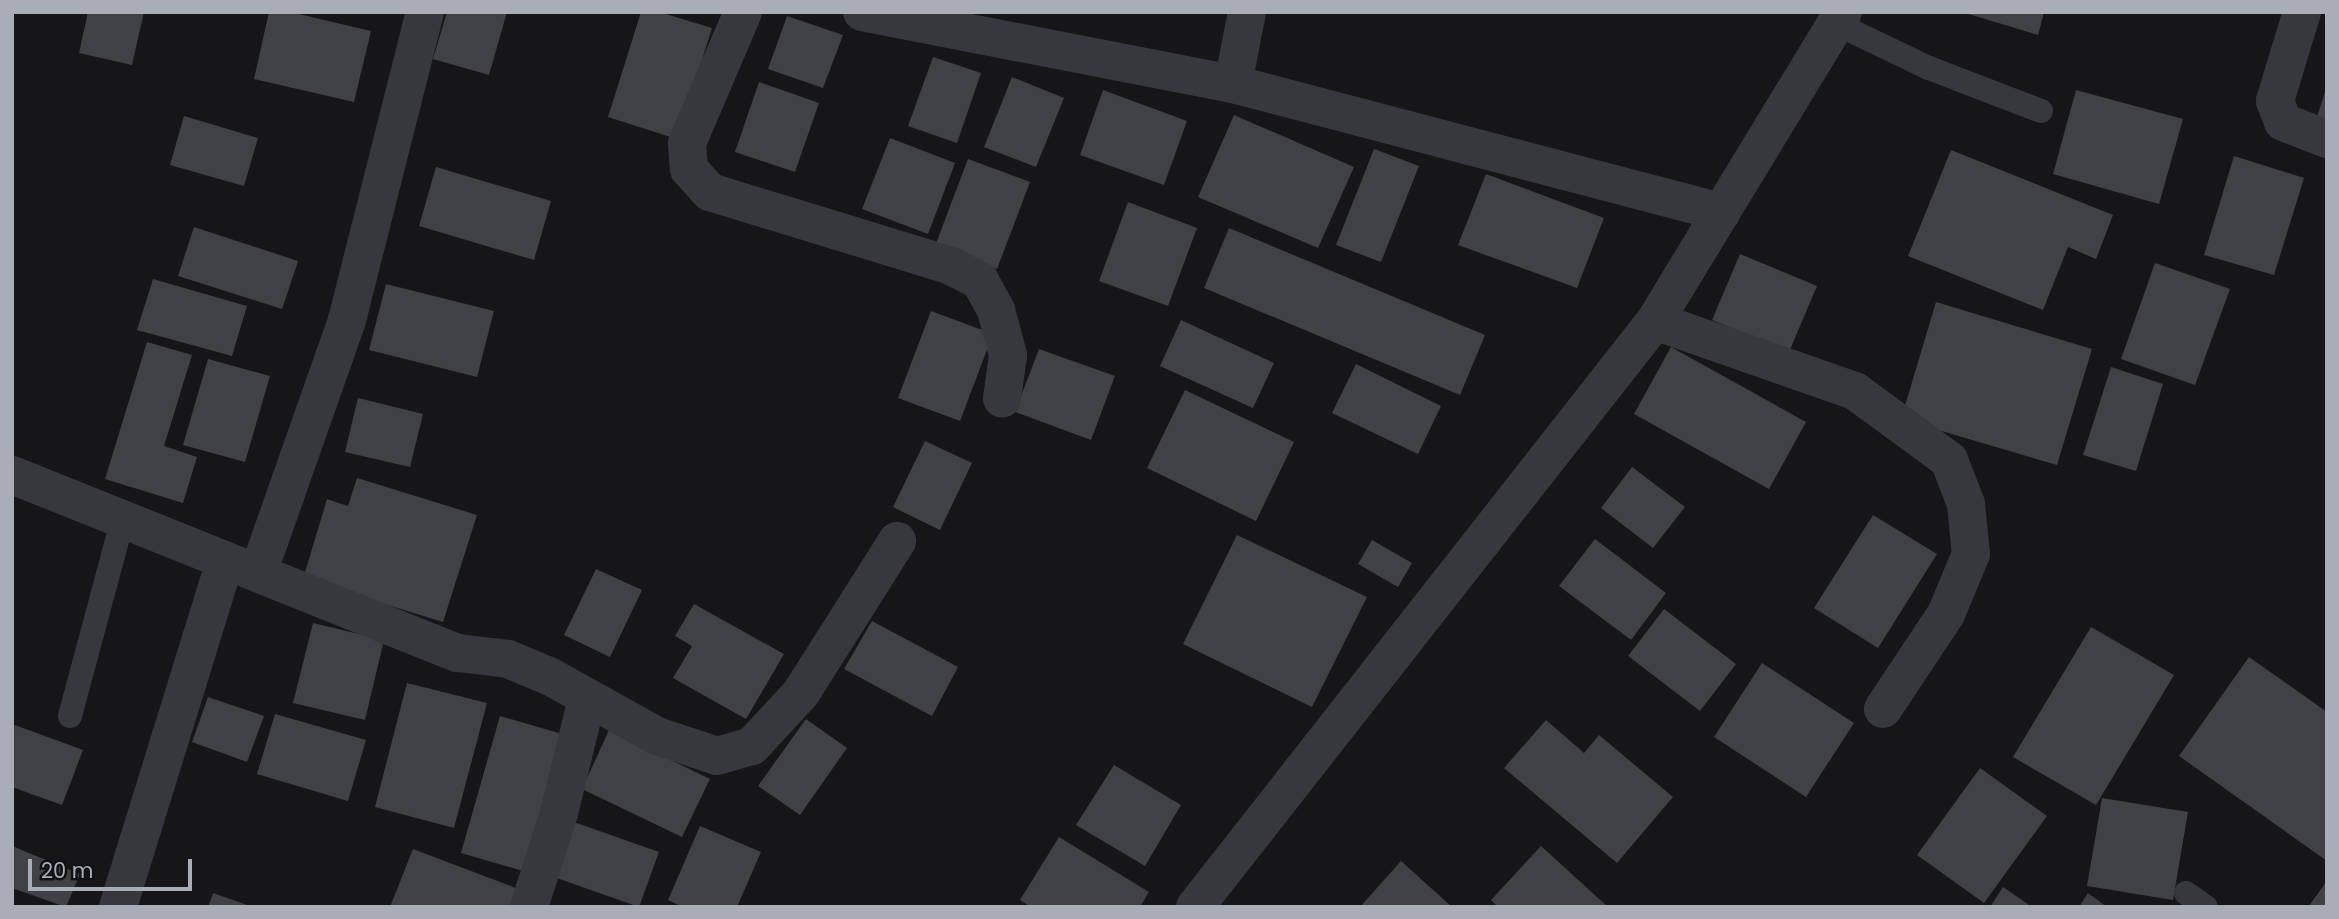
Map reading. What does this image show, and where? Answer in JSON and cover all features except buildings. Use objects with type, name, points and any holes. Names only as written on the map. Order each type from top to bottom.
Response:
[{"type":"street","points":[[118,907],[241,567],[347,320],[425,12]]},
{"type":"street","points":[[743,12],[687,142],[690,169],[710,192],[949,265],[980,281],[996,310],[1008,355],[1003,399]]},
{"type":"street","points":[[862,12],[1233,84],[1721,212]]},
{"type":"street","points":[[1233,84],[1247,12]]},
{"type":"street","points":[[2302,12],[2274,101],[2283,121],[2327,139]]},
{"type":"street","points":[[1195,907],[1656,321],[1840,18]]},
{"type":"street","points":[[1656,321],[1855,391],[1949,460],[1966,504],[1971,554],[1946,614],[1883,709]]},
{"type":"street","points":[[12,475],[122,522],[458,653],[508,659],[551,677],[657,736],[717,756],[752,746],[801,693],[897,541]]},
{"type":"street","points":[[529,907],[559,813],[587,699]]},
{"type":"lane","points":[[1840,18],[1929,68],[2041,111]]},
{"type":"lane","points":[[71,716],[122,522]]}]
